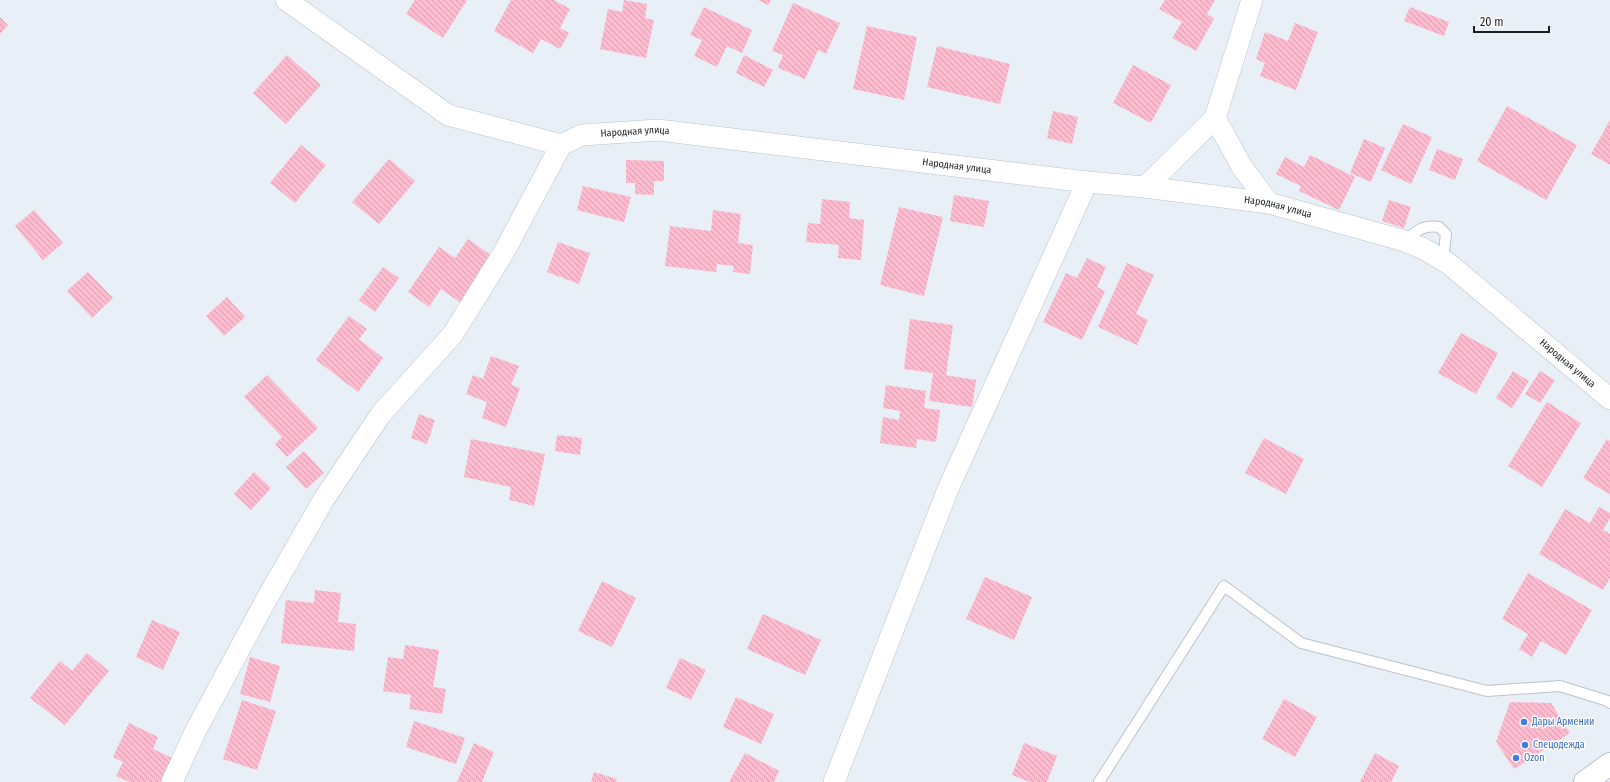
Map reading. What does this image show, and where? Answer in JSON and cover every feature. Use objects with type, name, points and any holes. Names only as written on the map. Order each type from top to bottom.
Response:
[{"type":"street","points":[[172,782],[196,730],[258,614],[324,499],[381,414],[453,334],[504,252],[561,145],[448,115],[286,0]]},
{"type":"street","points":[[1145,187],[1215,118],[1252,0]]},
{"type":"street","points":[[1215,118],[1242,168],[1269,204]]},
{"type":"street","name":"Народная улица","points":[[561,145],[582,135],[658,130],[1087,182],[1145,187],[1269,204],[1405,241],[1424,249],[1449,264],[1610,399]]},
{"type":"street","points":[[834,782],[948,489],[1087,182]]},
{"type":"street","points":[[1584,782],[1610,764]]},
{"type":"lane","points":[[1099,782],[1224,586],[1301,644],[1487,691],[1560,686],[1608,701],[1610,703]]},
{"type":"building","points":[[415,0],[467,0],[443,38],[406,14]]},
{"type":"building","points":[[511,0],[554,0],[570,9],[560,28],[569,33],[560,49],[541,39],[533,53],[494,31]]},
{"type":"building","points":[[624,0],[647,4],[645,18],[654,20],[646,58],[600,49],[608,9],[622,12]]},
{"type":"building","points":[[758,0],[771,0],[768,5]]},
{"type":"building","points":[[1165,0],[1215,0],[1207,14],[1214,19],[1196,51],[1172,38],[1182,22],[1159,9]]},
{"type":"building","points":[[793,3],[840,23],[826,54],[818,50],[805,79],[778,68],[783,55],[772,51]]},
{"type":"building","points":[[704,7],[752,30],[742,53],[727,46],[717,67],[694,56],[702,40],[690,35]]},
{"type":"building","points":[[1410,7],[1449,22],[1444,36],[1404,21]]},
{"type":"building","points":[[0,17],[8,25],[0,34]]},
{"type":"building","points":[[1295,23],[1318,32],[1296,90],[1260,76],[1265,63],[1256,59],[1265,32],[1288,41]]},
{"type":"building","points":[[867,26],[917,37],[904,100],[853,89]]},
{"type":"building","points":[[937,46],[1010,64],[1000,104],[927,87]]},
{"type":"building","points":[[287,55],[321,85],[286,124],[253,93]]},
{"type":"building","points":[[744,55],[773,70],[764,87],[736,73]]},
{"type":"building","points":[[1133,65],[1171,85],[1151,123],[1113,103]]},
{"type":"building","points":[[1507,106],[1577,145],[1546,200],[1477,161]]},
{"type":"building","points":[[1053,111],[1078,117],[1072,144],[1047,138]]},
{"type":"building","points":[[1610,120],[1610,165],[1591,154]]},
{"type":"building","points":[[1403,124],[1432,137],[1411,184],[1381,170]]},
{"type":"building","points":[[1364,139],[1385,148],[1371,182],[1350,173]]},
{"type":"building","points":[[301,145],[326,165],[295,203],[270,183]]},
{"type":"building","points":[[1437,149],[1463,159],[1455,180],[1429,170]]},
{"type":"building","points":[[1310,155],[1355,177],[1339,210],[1299,191],[1301,186],[1276,174],[1285,157],[1304,167]]},
{"type":"building","points":[[389,159],[415,181],[379,224],[352,202]]},
{"type":"building","points":[[626,160],[664,161],[664,181],[654,181],[654,195],[635,194],[635,183],[626,183]]},
{"type":"building","points":[[583,186],[631,197],[624,222],[577,210]]},
{"type":"building","points":[[954,195],[989,201],[984,227],[950,221]]},
{"type":"building","points":[[822,199],[850,202],[849,218],[864,220],[861,260],[838,258],[839,245],[806,242],[808,223],[820,224]]},
{"type":"building","points":[[1389,200],[1411,207],[1404,228],[1382,221]]},
{"type":"building","points":[[899,207],[943,217],[924,296],[880,285]]},
{"type":"building","points":[[34,210],[63,243],[43,260],[15,226]]},
{"type":"building","points":[[713,210],[741,214],[738,243],[753,245],[750,274],[733,272],[734,266],[717,264],[716,272],[665,266],[670,226],[711,231]]},
{"type":"building","points":[[468,239],[493,257],[461,303],[441,289],[429,307],[408,292],[439,247],[455,258]]},
{"type":"building","points":[[558,242],[590,253],[579,284],[547,272]]},
{"type":"building","points":[[1087,258],[1106,267],[1097,287],[1105,291],[1082,340],[1043,322],[1066,273],[1077,278]]},
{"type":"building","points":[[1127,263],[1154,275],[1136,314],[1148,320],[1137,345],[1098,327]]},
{"type":"building","points":[[383,267],[399,278],[375,312],[359,300]]},
{"type":"building","points":[[88,272],[113,298],[92,318],[67,291]]},
{"type":"building","points":[[227,297],[245,317],[224,336],[206,316]]},
{"type":"building","points":[[349,316],[367,329],[359,339],[383,358],[358,392],[316,360]]},
{"type":"building","points":[[910,319],[953,325],[946,375],[938,374],[976,380],[972,407],[929,401],[933,373],[904,369]]},
{"type":"building","points":[[1461,333],[1498,353],[1476,394],[1438,373]]},
{"type":"building","points":[[491,356],[519,366],[511,385],[520,388],[506,427],[482,418],[487,402],[466,394],[473,375],[483,379]]},
{"type":"building","points":[[1513,371],[1529,381],[1512,408],[1496,398]]},
{"type":"building","points":[[1540,371],[1555,380],[1540,403],[1525,394]]},
{"type":"building","points":[[267,375],[318,428],[287,457],[275,444],[282,437],[244,397]]},
{"type":"building","points":[[886,385],[926,391],[924,408],[940,410],[936,442],[917,439],[916,448],[880,443],[883,417],[899,420],[900,411],[883,408]]},
{"type":"building","points":[[1547,402],[1581,423],[1542,487],[1508,466]]},
{"type":"building","points":[[419,414],[435,420],[427,444],[411,438]]},
{"type":"building","points":[[557,435],[582,438],[580,455],[555,451]]},
{"type":"building","points":[[1264,438],[1304,459],[1286,494],[1245,473]]},
{"type":"building","points":[[471,439],[545,454],[534,506],[509,500],[511,487],[464,477]]},
{"type":"building","points":[[1607,439],[1610,441],[1609,494],[1583,478]]},
{"type":"building","points":[[304,451],[324,473],[306,489],[286,467]]},
{"type":"building","points":[[254,472],[271,488],[251,510],[234,494]]},
{"type":"building","points":[[1599,507],[1610,513],[1610,518],[1603,530],[1610,534],[1610,578],[1603,590],[1539,554],[1565,509],[1590,523]]},
{"type":"building","points":[[1528,573],[1592,610],[1566,655],[1541,641],[1532,657],[1519,649],[1528,634],[1502,619]]},
{"type":"building","points":[[985,577],[1032,597],[1014,640],[966,619]]},
{"type":"building","points":[[602,581],[636,598],[612,647],[578,631]]},
{"type":"building","points":[[315,590],[341,593],[338,622],[356,624],[354,651],[281,643],[286,600],[314,603]]},
{"type":"building","points":[[763,614],[821,640],[805,675],[747,649]]},
{"type":"building","points":[[152,620],[180,632],[163,670],[136,657]]},
{"type":"building","points":[[405,645],[439,650],[433,687],[446,689],[442,714],[409,709],[411,695],[383,691],[388,657],[403,659]]},
{"type":"building","points":[[87,653],[109,671],[65,725],[30,698],[60,661],[72,671]]},
{"type":"building","points":[[250,657],[280,666],[270,702],[240,694]]},
{"type":"building","points":[[680,658],[706,670],[691,700],[666,688]]},
{"type":"building","points":[[736,697],[774,714],[761,744],[723,727]]},
{"type":"building","points":[[1284,699],[1317,717],[1295,757],[1262,739]]},
{"type":"building","points":[[242,700],[276,711],[257,770],[223,759]]},
{"type":"building","points":[[1510,702],[1551,703],[1570,733],[1514,769],[1496,742]]},
{"type":"building","points":[[414,721],[465,738],[456,764],[406,747]]},
{"type":"building","points":[[129,723],[158,737],[153,749],[174,759],[163,782],[130,782],[116,776],[123,762],[113,757]]},
{"type":"building","points":[[474,743],[494,752],[482,782],[457,782]]},
{"type":"building","points":[[1024,743],[1057,756],[1047,782],[1030,782],[1012,775]]},
{"type":"building","points":[[745,753],[779,771],[774,782],[729,782]]},
{"type":"building","points":[[1375,753],[1399,766],[1391,782],[1360,782]]},
{"type":"building","points":[[594,772],[617,779],[616,782],[591,782]]},
{"type":"place","name":"Дары Армении","points":[[1524,722]]},
{"type":"place","name":"Спецодежда","points":[[1525,745]]},
{"type":"place","name":"Ozon","points":[[1516,758]]}]
